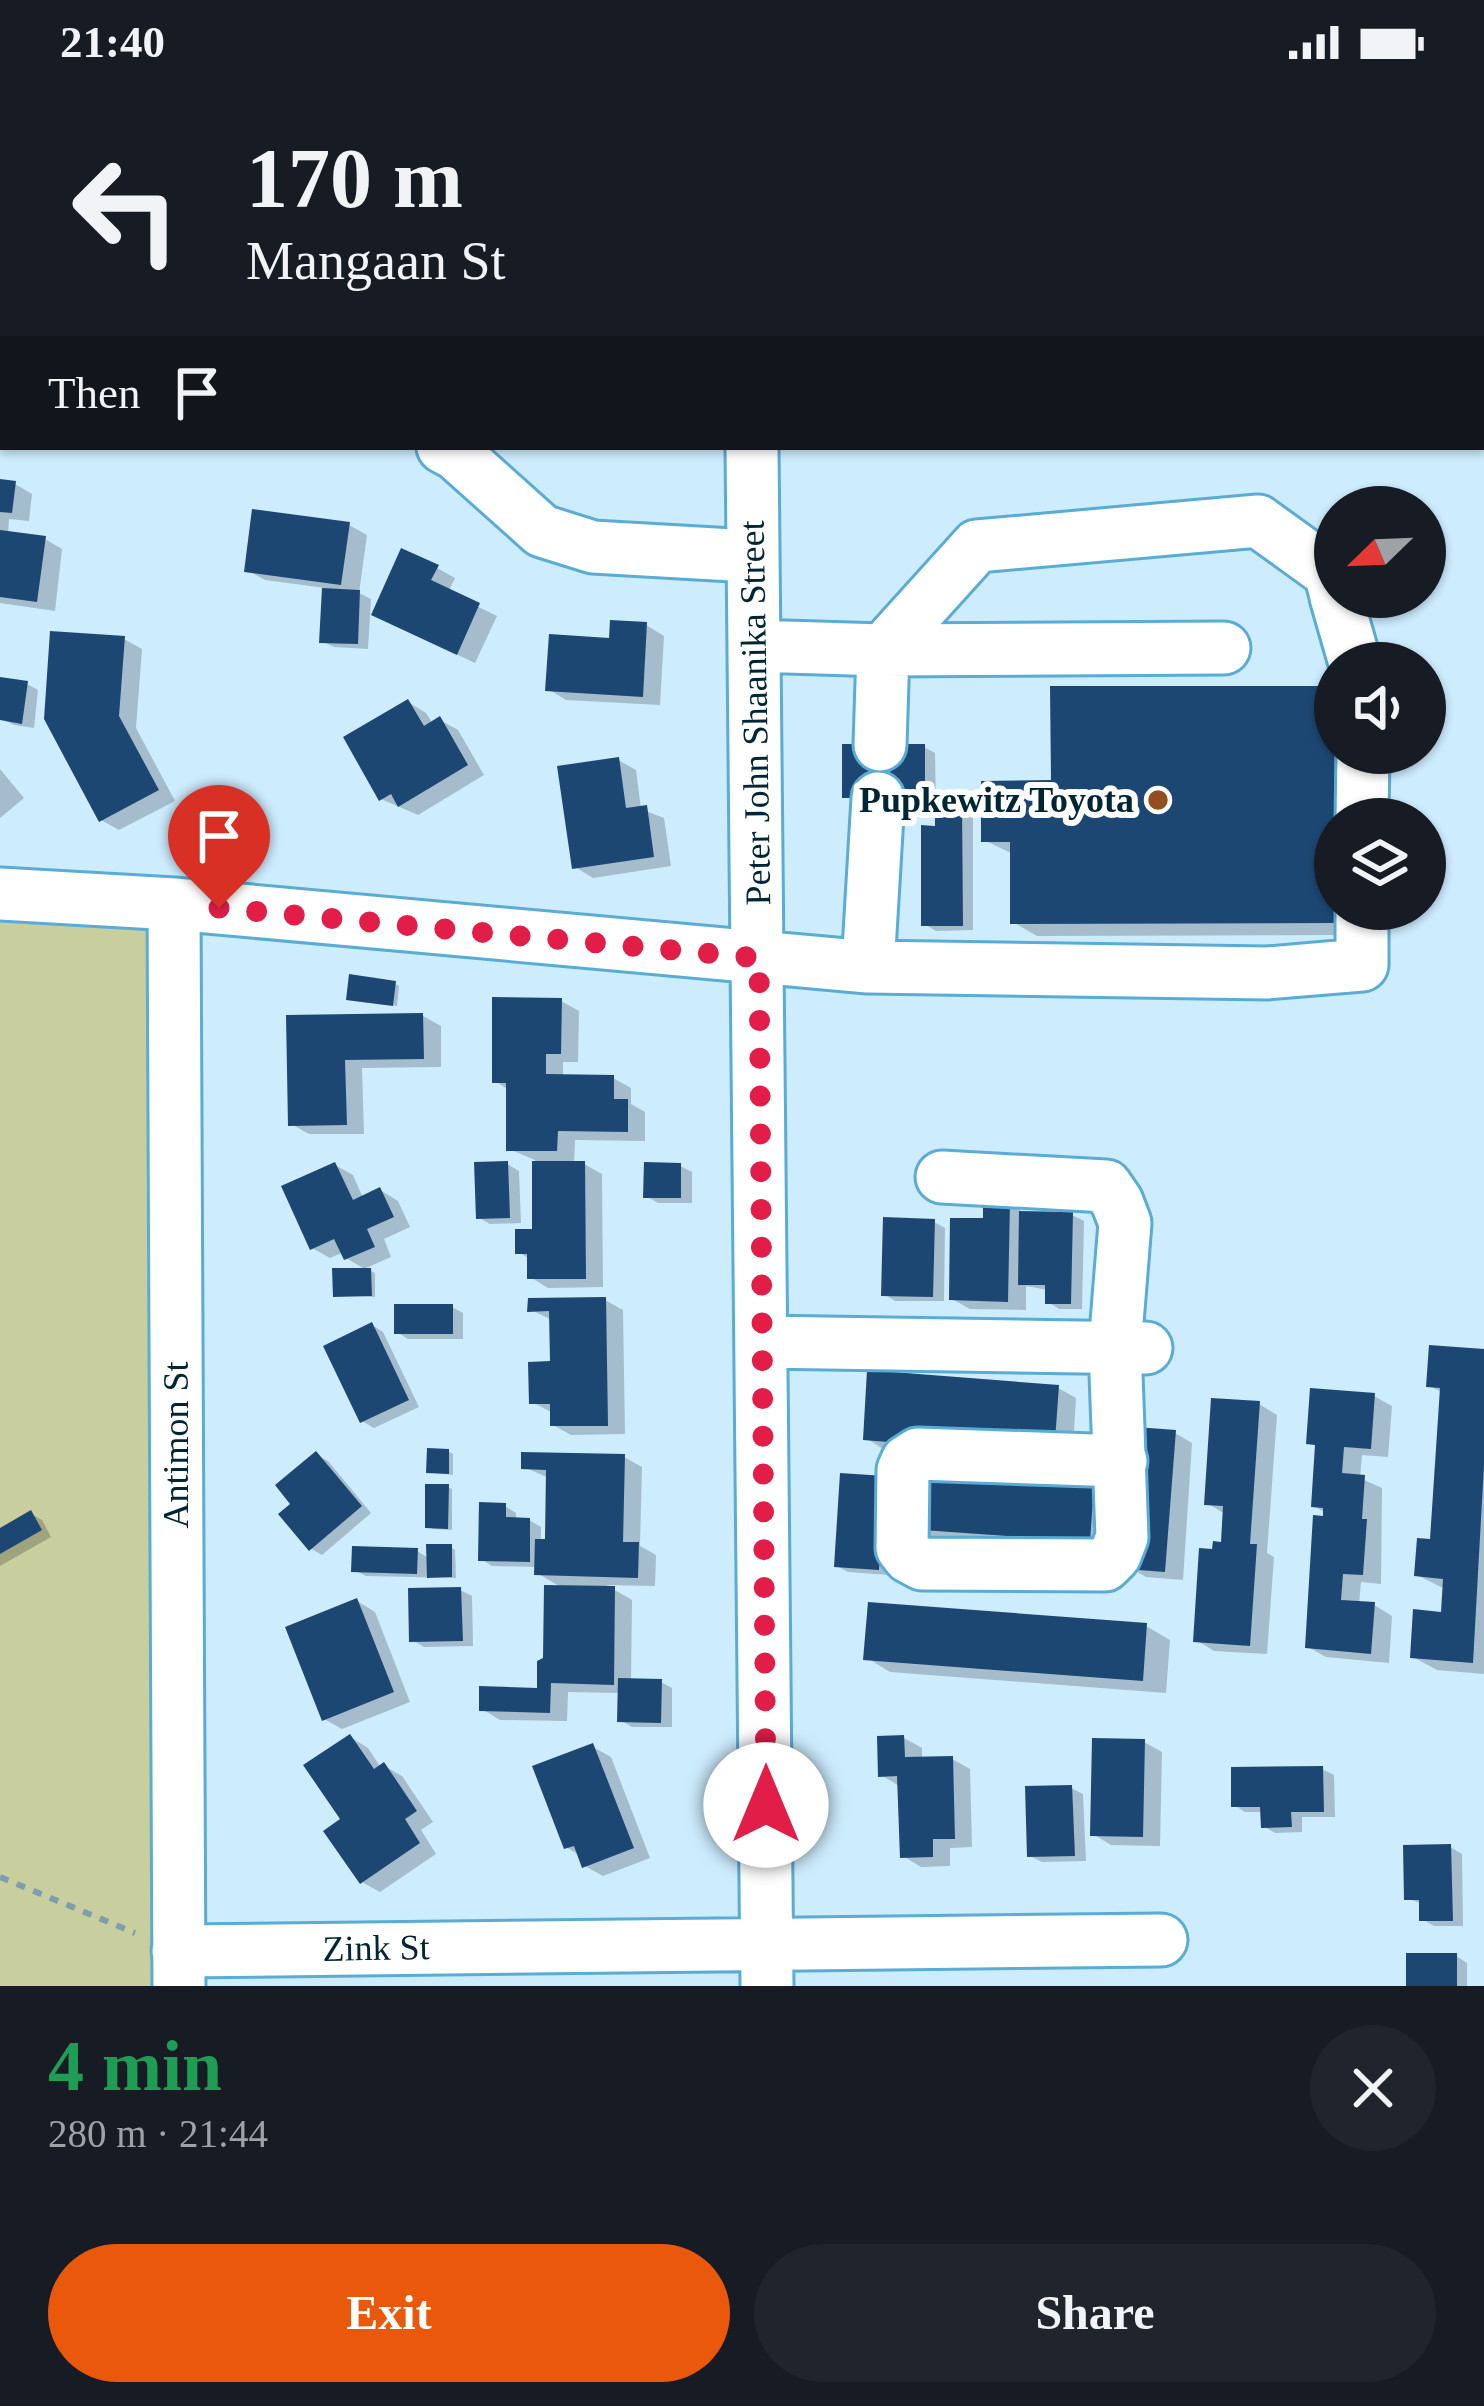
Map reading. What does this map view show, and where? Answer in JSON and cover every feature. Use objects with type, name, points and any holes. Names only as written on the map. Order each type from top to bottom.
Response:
[{"type":"street","points":[[449,450],[542,531],[593,548],[751,556]]},
{"type":"street","name":"Peter John Shaanika Street","points":[[752,450],[767,1965]]},
{"type":"street","points":[[880,746],[883,650],[977,546],[1258,521],[1314,561]]},
{"type":"street","points":[[756,646],[1224,648]]},
{"type":"street","points":[[868,967],[878,798]]},
{"type":"street","points":[[0,895],[174,904],[868,967],[1267,973],[1361,964],[1362,930]]},
{"type":"street","name":"Antimon St","points":[[174,904],[178,1968]]},
{"type":"street","points":[[942,1177],[1106,1186],[1117,1202],[1125,1223],[1131,1347],[1121,1461]]},
{"type":"street","points":[[762,1342],[1131,1347]]},
{"type":"street","name":"Zink St","points":[[178,1968],[767,1965],[1161,1940]]},
{"type":"path","points":[[0,1877],[178,1968]]},
{"type":"green space","points":[[0,894],[174,904],[179,1986],[0,1986]]},
{"type":"building","points":[[0,479],[16,481],[12,513],[0,512]]},
{"type":"building","points":[[252,509],[350,522],[341,585],[244,572]]},
{"type":"building","points":[[0,530],[46,536],[37,602],[0,597]]},
{"type":"building","points":[[401,548],[439,565],[431,580],[480,603],[457,655],[371,615]]},
{"type":"building","points":[[322,588],[360,590],[358,644],[319,643]]},
{"type":"building","points":[[610,620],[647,622],[643,697],[545,691],[549,634],[609,638]]},
{"type":"building","points":[[50,631],[125,636],[119,716],[159,790],[99,822],[44,719]]},
{"type":"building","points":[[0,677],[28,681],[22,724],[0,720]]},
{"type":"building","name":"Pupkewitz Toyota","points":[[1050,686],[1314,686],[1314,774],[1335,774],[1335,798],[1314,798],[1314,923],[1010,924],[1010,842],[981,842],[981,781],[1051,780]]},
{"type":"building","points":[[408,699],[424,726],[440,716],[468,765],[398,807],[391,794],[379,801],[343,737]]},
{"type":"building","points":[[842,744],[925,744],[925,798],[842,798]]},
{"type":"building","points":[[619,757],[626,808],[647,805],[654,857],[572,869],[557,766]]},
{"type":"building","points":[[935,804],[962,804],[963,926],[921,926],[921,825],[935,826]]},
{"type":"building","points":[[349,974],[396,981],[393,1006],[346,1000]]},
{"type":"building","points":[[492,997],[562,998],[561,1054],[546,1054],[546,1074],[614,1075],[614,1099],[628,1099],[628,1132],[558,1131],[557,1151],[506,1151],[506,1083],[492,1083]]},
{"type":"building","points":[[423,1013],[424,1059],[345,1060],[347,1125],[288,1126],[286,1015]]},
{"type":"building","points":[[508,1161],[510,1218],[476,1219],[474,1162]]},
{"type":"building","points":[[532,1161],[585,1161],[586,1279],[527,1279],[527,1254],[515,1254],[515,1229],[532,1229]]},
{"type":"building","points":[[335,1162],[353,1200],[380,1187],[394,1217],[367,1229],[375,1247],[344,1260],[334,1239],[310,1250],[281,1186]]},
{"type":"building","points":[[644,1162],[681,1163],[681,1198],[643,1198]]},
{"type":"building","points":[[983,1200],[1010,1201],[1008,1302],[949,1300],[950,1218],[983,1218]]},
{"type":"building","points":[[1019,1211],[1073,1212],[1071,1304],[1045,1304],[1045,1285],[1018,1285]]},
{"type":"building","points":[[883,1217],[935,1219],[933,1297],[881,1296]]},
{"type":"building","points":[[332,1268],[371,1268],[372,1296],[333,1297]]},
{"type":"building","points":[[606,1297],[608,1426],[550,1426],[550,1404],[529,1404],[528,1362],[550,1361],[549,1311],[527,1312],[528,1298]]},
{"type":"building","points":[[394,1304],[453,1304],[453,1334],[394,1334]]},
{"type":"building","points":[[372,1322],[409,1400],[360,1423],[323,1346]]},
{"type":"building","points":[[1429,1345],[1484,1349],[1484,1465],[1473,1663],[1410,1658],[1413,1609],[1441,1612],[1443,1579],[1414,1576],[1417,1538],[1430,1539],[1440,1388],[1426,1387]]},
{"type":"building","points":[[867,1370],[1059,1385],[1054,1455],[863,1440]]},
{"type":"building","points":[[1310,1388],[1375,1393],[1371,1449],[1344,1447],[1342,1473],[1365,1475],[1363,1575],[1343,1574],[1341,1600],[1375,1602],[1371,1654],[1305,1648],[1313,1515],[1323,1516],[1323,1508],[1311,1507],[1315,1445],[1306,1444]]},
{"type":"building","points":[[1211,1398],[1260,1401],[1250,1544],[1257,1544],[1250,1646],[1193,1642],[1199,1548],[1212,1549],[1213,1541],[1221,1542],[1223,1506],[1204,1505]]},
{"type":"building","points":[[1135,1427],[1176,1430],[1165,1572],[1125,1569]]},
{"type":"building","points":[[427,1448],[449,1449],[449,1474],[426,1473]]},
{"type":"building","points":[[316,1451],[362,1506],[309,1551],[278,1514],[290,1504],[275,1485]]},
{"type":"building","points":[[521,1452],[625,1454],[623,1542],[639,1542],[638,1578],[534,1575],[535,1539],[545,1539],[546,1470],[521,1469]]},
{"type":"building","points":[[911,1472],[1094,1485],[1090,1542],[908,1529]]},
{"type":"building","points":[[840,1473],[885,1476],[879,1570],[834,1567]]},
{"type":"building","points":[[425,1484],[449,1484],[448,1529],[425,1528]]},
{"type":"building","points":[[479,1502],[506,1503],[506,1517],[530,1518],[530,1562],[478,1561]]},
{"type":"building","points":[[31,1510],[42,1530],[0,1554],[0,1528]]},
{"type":"building","points":[[426,1544],[452,1544],[452,1577],[427,1578]]},
{"type":"building","points":[[352,1546],[418,1548],[417,1574],[351,1572]]},
{"type":"building","points":[[544,1585],[615,1586],[614,1685],[551,1683],[550,1713],[479,1711],[479,1686],[537,1688],[537,1661],[543,1658]]},
{"type":"building","points":[[461,1587],[463,1641],[409,1642],[408,1588]]},
{"type":"building","points":[[357,1598],[394,1692],[322,1721],[285,1627]]},
{"type":"building","points":[[868,1602],[1147,1623],[1143,1681],[863,1660]]},
{"type":"building","points":[[618,1678],[662,1679],[661,1723],[617,1722]]},
{"type":"building","points":[[350,1734],[374,1769],[384,1762],[417,1811],[405,1819],[420,1843],[360,1884],[323,1831],[340,1819],[303,1765]]},
{"type":"building","points":[[904,1735],[905,1757],[953,1756],[955,1839],[933,1839],[933,1857],[900,1858],[897,1776],[878,1777],[877,1736]]},
{"type":"building","points":[[1092,1738],[1145,1739],[1143,1837],[1090,1836]]},
{"type":"building","points":[[593,1743],[634,1848],[582,1868],[574,1846],[564,1849],[532,1766]]},
{"type":"building","points":[[1323,1766],[1324,1812],[1291,1812],[1292,1827],[1261,1828],[1260,1807],[1231,1807],[1231,1767]]},
{"type":"building","points":[[1072,1785],[1075,1856],[1027,1857],[1025,1786]]},
{"type":"building","points":[[1451,1844],[1453,1921],[1419,1921],[1419,1900],[1404,1900],[1403,1845]]},
{"type":"building","points":[[1406,1953],[1457,1953],[1457,1986],[1406,1986]]},
{"type":"place","name":"Pupkewitz Toyota","points":[[1158,800]]},
{"type":"route","points":[[219,908],[759,958],[766,1805]]}]
